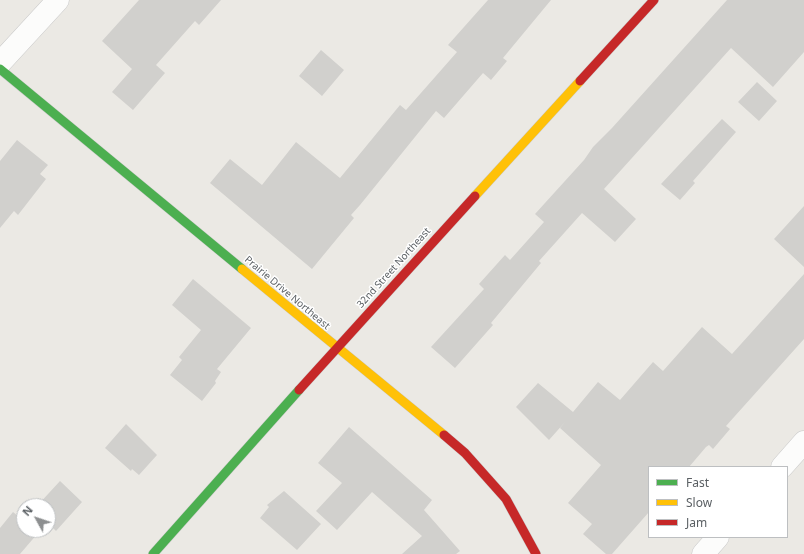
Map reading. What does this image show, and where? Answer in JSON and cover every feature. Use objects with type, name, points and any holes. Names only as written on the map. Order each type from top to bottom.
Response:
[{"type":"main road","name":"32nd Street Northeast","points":[[153,554],[336,348],[654,0]]},
{"type":"main road","name":"Prairie Drive Northeast","points":[[0,69],[465,453],[506,499],[536,554]]},
{"type":"street","points":[[0,63],[58,0]]},
{"type":"street","points":[[783,466],[804,442]]},
{"type":"street","points":[[703,554],[717,538]]},
{"type":"building","points":[[139,0],[221,0],[199,25],[195,21],[156,65],[165,73],[133,110],[112,92],[132,69],[102,41]]},
{"type":"building","points":[[488,0],[551,0],[503,58],[507,61],[491,80],[483,73],[444,118],[436,111],[351,215],[354,218],[312,269],[210,183],[230,159],[262,185],[296,142],[340,178],[400,105],[406,110],[457,52],[448,45]]},
{"type":"building","points":[[727,0],[804,0],[804,52],[773,87],[731,48],[604,189],[636,219],[615,242],[582,213],[539,261],[541,263],[491,323],[493,325],[455,368],[431,347],[484,289],[479,284],[505,255],[510,260],[544,222],[535,214],[584,160],[593,147],[612,128]]},
{"type":"building","points":[[321,50],[344,70],[322,96],[299,76]]},
{"type":"building","points":[[757,82],[777,101],[759,121],[738,102]]},
{"type":"building","points":[[722,119],[736,132],[693,181],[695,183],[680,200],[661,184]]},
{"type":"building","points":[[17,140],[48,165],[40,174],[46,179],[18,215],[14,211],[0,228],[0,161]]},
{"type":"building","points":[[804,206],[804,267],[774,239]]},
{"type":"building","points":[[804,274],[804,339],[726,426],[730,429],[713,449],[709,445],[706,447],[690,466],[648,466],[648,513],[612,554],[606,554],[583,534],[592,524],[568,503],[601,465],[560,428],[565,422],[549,440],[516,407],[538,383],[573,412],[598,382],[620,400],[653,362],[663,371],[702,327],[732,354]]},
{"type":"building","points":[[193,279],[251,328],[217,369],[221,372],[215,381],[216,383],[202,401],[170,375],[182,360],[179,357],[201,330],[172,305]]},
{"type":"building","points":[[126,424],[157,455],[139,475],[132,469],[131,471],[105,448]]},
{"type":"building","points":[[349,427],[432,500],[424,510],[460,551],[456,554],[402,554],[422,536],[372,492],[337,530],[316,511],[342,483],[318,463]]},
{"type":"building","points":[[60,481],[82,502],[56,531],[56,498],[44,498]]},
{"type":"building","points":[[284,491],[321,524],[297,550],[260,518],[269,507],[267,505]]},
{"type":"building","points":[[13,512],[16,514],[16,538],[34,538],[20,554],[0,554],[0,528]]},
{"type":"traffic: fast","points":[[0,69],[242,269]]},
{"type":"traffic: fast","points":[[153,554],[299,390]]},
{"type":"traffic: slow","points":[[475,196],[580,81]]},
{"type":"traffic: slow","points":[[242,269],[444,435]]},
{"type":"traffic: jam","points":[[580,81],[654,0]]},
{"type":"traffic: jam","points":[[299,390],[475,196]]},
{"type":"traffic: jam","points":[[444,435],[465,453],[506,499],[536,554]]}]
